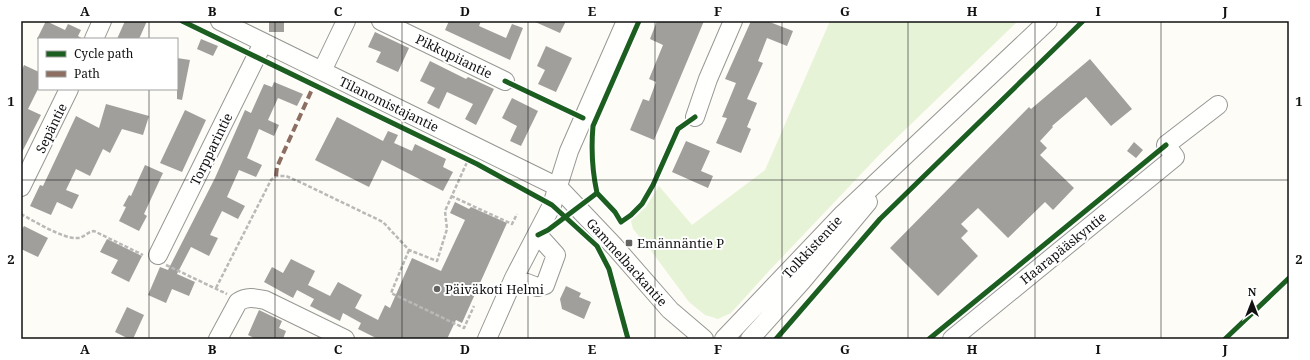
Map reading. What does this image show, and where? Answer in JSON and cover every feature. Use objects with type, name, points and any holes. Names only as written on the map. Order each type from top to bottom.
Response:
[{"type":"street","points":[[94,38],[102,21]]},
{"type":"street","name":"Tilanomistajantie","points":[[220,21],[558,187]]},
{"type":"street","points":[[322,71],[346,21]]},
{"type":"street","name":"Pikkupiiantie","points":[[381,21],[505,81]]},
{"type":"street","points":[[487,339],[514,278],[538,235],[558,187],[569,151],[626,21]]},
{"type":"street","points":[[696,117],[708,79],[733,21]]},
{"type":"street","name":"Tolkkistentie","points":[[724,339],[843,214],[1048,21]]},
{"type":"street","name":"Torpparintie","points":[[158,255],[263,43]]},
{"type":"street","name":"Sepäntie","points":[[21,188],[69,90]]},
{"type":"street","name":"Haarapääskyntie","points":[[952,339],[1174,157],[1166,145],[1218,105]]},
{"type":"street","name":"Tolkkistentie","points":[[750,339],[854,221],[903,158]]},
{"type":"street","name":"Gammelbackantie","points":[[558,187],[616,247],[670,310],[704,339]]},
{"type":"street","points":[[514,278],[537,287],[545,285],[556,255],[538,235]]},
{"type":"street","points":[[218,339],[238,302],[252,297],[265,300],[344,339]]},
{"type":"street","name":"Gammelbackantie","points":[[670,310],[686,339]]},
{"type":"path","points":[[216,288],[271,180],[276,176],[286,176],[382,222],[409,250],[437,261],[447,229],[445,211],[451,196],[470,161],[461,156]]},
{"type":"path","points":[[451,196],[512,224],[517,214]]},
{"type":"path","points":[[21,214],[67,236],[75,238],[83,237],[88,232],[94,231],[145,256],[158,255],[164,264],[216,288],[238,302]]},
{"type":"path","points":[[409,250],[390,293],[464,328],[474,306]]},
{"type":"green space","points":[[830,21],[1018,21],[882,152],[731,313],[718,319],[705,315],[689,302],[633,229],[631,221],[646,207],[659,186],[692,225],[765,170]]},
{"type":"building","points":[[46,21],[65,30],[68,24],[81,30],[78,36],[81,38],[37,39]]},
{"type":"building","points":[[125,21],[147,21],[139,38],[117,38]]},
{"type":"building","points":[[269,21],[284,21],[284,32],[269,32]]},
{"type":"building","points":[[449,21],[481,21],[479,26],[506,38],[512,24],[523,28],[510,60],[445,30]]},
{"type":"building","points":[[533,21],[566,21],[560,33]]},
{"type":"building","points":[[657,21],[704,21],[654,140],[630,130],[643,99],[649,101],[656,82],[649,79],[663,45],[650,39]]},
{"type":"building","points":[[751,21],[767,21],[793,31],[787,46],[767,38],[758,61],[763,63],[747,99],[757,103],[747,127],[751,129],[741,153],[716,143],[727,118],[722,117],[736,83],[725,79]]},
{"type":"building","points":[[375,32],[409,48],[398,72],[376,62],[381,52],[368,47]]},
{"type":"building","points":[[201,39],[218,46],[213,56],[197,49]]},
{"type":"building","points":[[546,46],[572,58],[556,92],[538,84],[545,70],[537,66]]},
{"type":"building","points":[[178,58],[190,60],[182,100],[177,99]]},
{"type":"building","points":[[1090,59],[1132,109],[1111,126],[1086,97],[1052,126],[1053,127],[1040,141],[1047,148],[1040,155],[1074,188],[1053,210],[1045,202],[1008,238],[978,208],[961,224],[968,231],[961,238],[978,256],[938,296],[890,248],[1029,107],[1031,109]]},
{"type":"building","points":[[430,61],[466,79],[468,77],[494,89],[476,125],[465,119],[473,104],[447,92],[439,109],[427,103],[435,88],[420,81]]},
{"type":"building","points":[[24,65],[38,72],[38,89],[28,109],[41,115],[21,154],[21,72]]},
{"type":"building","points":[[274,82],[303,94],[297,106],[278,98],[268,120],[279,125],[274,136],[259,129],[247,158],[262,165],[256,177],[239,170],[227,197],[245,206],[238,219],[222,211],[210,235],[218,238],[209,256],[191,247],[177,274],[195,282],[189,296],[172,289],[166,303],[148,295],[160,267],[168,270],[215,178],[245,110],[251,113],[264,84],[272,87]]},
{"type":"building","points":[[512,98],[538,111],[521,146],[510,141],[517,126],[502,118]]},
{"type":"building","points":[[106,104],[149,116],[143,135],[122,129],[110,153],[103,149],[90,176],[76,169],[66,190],[79,195],[72,209],[57,202],[51,215],[30,206],[40,185],[43,186],[76,116],[99,128]]},
{"type":"building","points":[[185,110],[206,120],[182,172],[160,163]]},
{"type":"building","points":[[337,117],[383,141],[388,131],[398,135],[394,143],[412,151],[415,144],[446,159],[443,167],[453,172],[443,191],[382,160],[369,187],[315,160]]},
{"type":"building","points":[[686,141],[710,151],[701,171],[713,176],[708,188],[672,172]]},
{"type":"building","points":[[1134,142],[1143,150],[1136,158],[1127,151]]},
{"type":"building","points":[[145,165],[163,173],[144,214],[147,216],[139,231],[119,221],[126,207],[123,206],[129,195],[131,196]]},
{"type":"building","points":[[455,202],[469,209],[471,207],[507,223],[462,323],[456,320],[447,339],[378,339],[358,329],[361,323],[343,313],[340,321],[310,306],[314,299],[297,290],[293,298],[264,282],[272,267],[283,273],[291,259],[315,271],[308,285],[330,296],[338,282],[362,295],[355,308],[378,320],[385,305],[390,308],[412,258],[441,271],[465,220],[450,213]]},
{"type":"building","points":[[24,226],[48,238],[38,257],[21,249],[21,231]]},
{"type":"building","points":[[107,239],[142,256],[129,282],[111,273],[118,260],[100,252]]},
{"type":"building","points":[[566,286],[581,293],[579,297],[591,302],[584,319],[562,309],[560,299]]},
{"type":"building","points":[[127,307],[144,315],[133,339],[129,339],[115,332]]},
{"type":"building","points":[[259,310],[282,321],[279,328],[286,331],[283,339],[256,339],[248,335]]},
{"type":"marked path","points":[[276,176],[277,167],[314,85]]},
{"type":"cycle path","points":[[182,21],[477,164],[552,205],[597,246],[609,269],[628,339]]},
{"type":"cycle path","points":[[538,235],[548,230],[597,193],[592,160],[593,126],[639,21]]},
{"type":"cycle path","points":[[776,339],[880,219],[1083,21]]},
{"type":"cycle path","points":[[505,81],[583,118]]},
{"type":"cycle path","points":[[597,193],[615,212],[621,222],[631,215],[642,204],[653,185],[678,129],[695,117]]},
{"type":"cycle path","points":[[929,339],[1166,145]]},
{"type":"cycle path","points":[[1225,339],[1289,278]]},
{"type":"place","name":"Emännäntie P","points":[[629,243]]},
{"type":"place","name":"Päiväkoti Helmi","points":[[437,289]]}]
